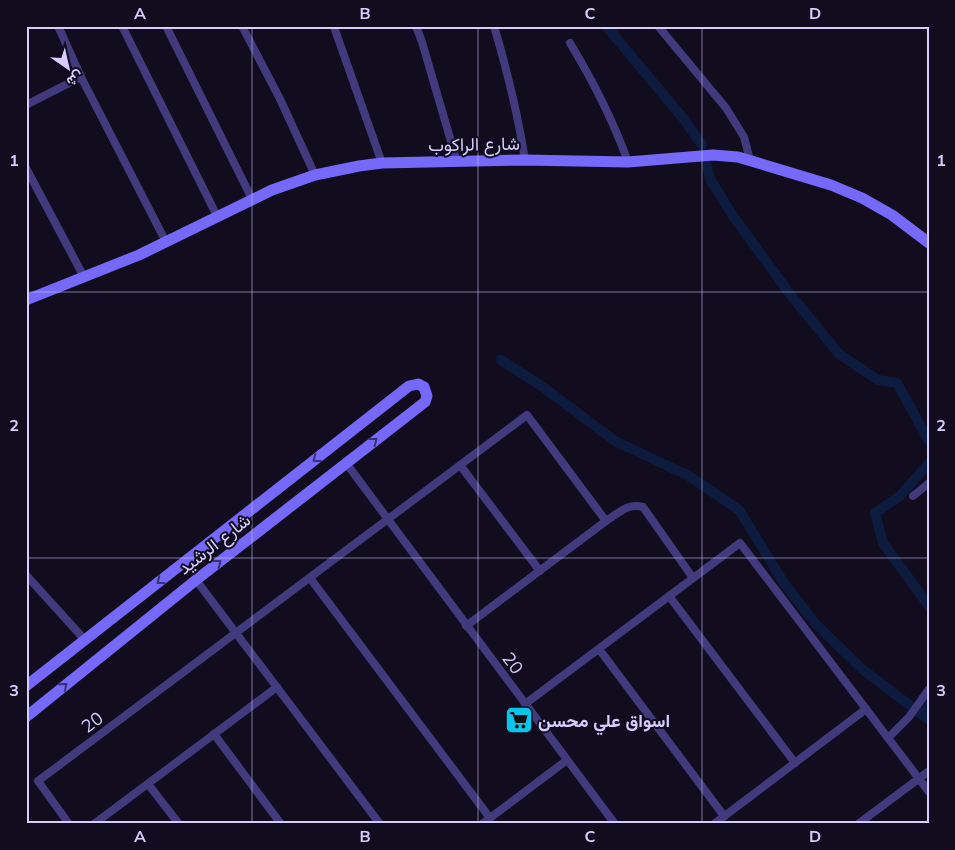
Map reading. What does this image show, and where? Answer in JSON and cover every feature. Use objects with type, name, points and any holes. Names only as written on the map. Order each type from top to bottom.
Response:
[{"type":"street","points":[[58,26],[81,77],[166,242]]},
{"type":"street","points":[[122,26],[217,216]]},
{"type":"street","points":[[166,26],[252,199]]},
{"type":"street","points":[[242,26],[280,99],[315,175]]},
{"type":"street","points":[[416,26],[428,59],[457,162]]},
{"type":"street","points":[[494,26],[506,66],[525,160]]},
{"type":"street","points":[[658,26],[726,108],[744,137],[750,160]]},
{"type":"street","points":[[334,27],[382,164]]},
{"type":"street","points":[[570,43],[588,73],[616,129],[628,162]]},
{"type":"street","points":[[26,105],[81,77]]},
{"type":"street","name":"شارع الراكوب","points":[[26,300],[166,242],[252,199],[294,182],[315,175],[352,167],[382,164],[525,160],[628,162],[713,155],[750,160],[862,198],[899,220],[929,243]]},
{"type":"street","points":[[26,168],[84,277]]},
{"type":"street","name":"شارع الرشيد","points":[[26,717],[196,580],[425,402],[427,396],[424,387],[418,384],[409,386],[27,685]]},
{"type":"street","name":"20","points":[[69,824],[38,781],[527,415],[606,521]]},
{"type":"street","points":[[346,463],[387,520]]},
{"type":"street","points":[[460,465],[540,571]]},
{"type":"street","points":[[913,496],[929,484]]},
{"type":"street","points":[[466,626],[606,521],[625,508],[635,505],[644,507],[693,578]]},
{"type":"street","name":"20","points":[[387,520],[615,824]]},
{"type":"street","points":[[525,704],[740,543],[929,792]]},
{"type":"street","points":[[183,563],[237,632],[380,824]]},
{"type":"street","points":[[26,574],[85,640]]},
{"type":"street","points":[[310,578],[490,818]]},
{"type":"street","points":[[669,596],[794,763]]},
{"type":"street","points":[[599,649],[724,816]]},
{"type":"street","points":[[94,824],[277,687]]},
{"type":"street","points":[[888,738],[921,702],[929,689]]},
{"type":"street","points":[[714,824],[866,709]]},
{"type":"street","points":[[214,734],[281,824]]},
{"type":"street","points":[[482,824],[567,760]]},
{"type":"street","points":[[858,824],[929,771]]},
{"type":"street","points":[[148,784],[179,824]]},
{"type":"waterway","points":[[606,26],[683,118],[702,145]]},
{"type":"waterway","points":[[706,162],[710,179],[733,216],[790,294],[839,354],[878,380],[897,383],[929,441]]},
{"type":"waterway","points":[[501,360],[543,387],[615,441],[689,476],[739,510],[784,583],[815,623],[862,669],[929,720]]},
{"type":"waterway","points":[[929,463],[900,496],[875,513],[883,543],[929,606]]},
{"type":"waterway","points":[[918,712],[929,701]]},
{"type":"place","name":"اسواق علي محسن","points":[[519,720]]}]
